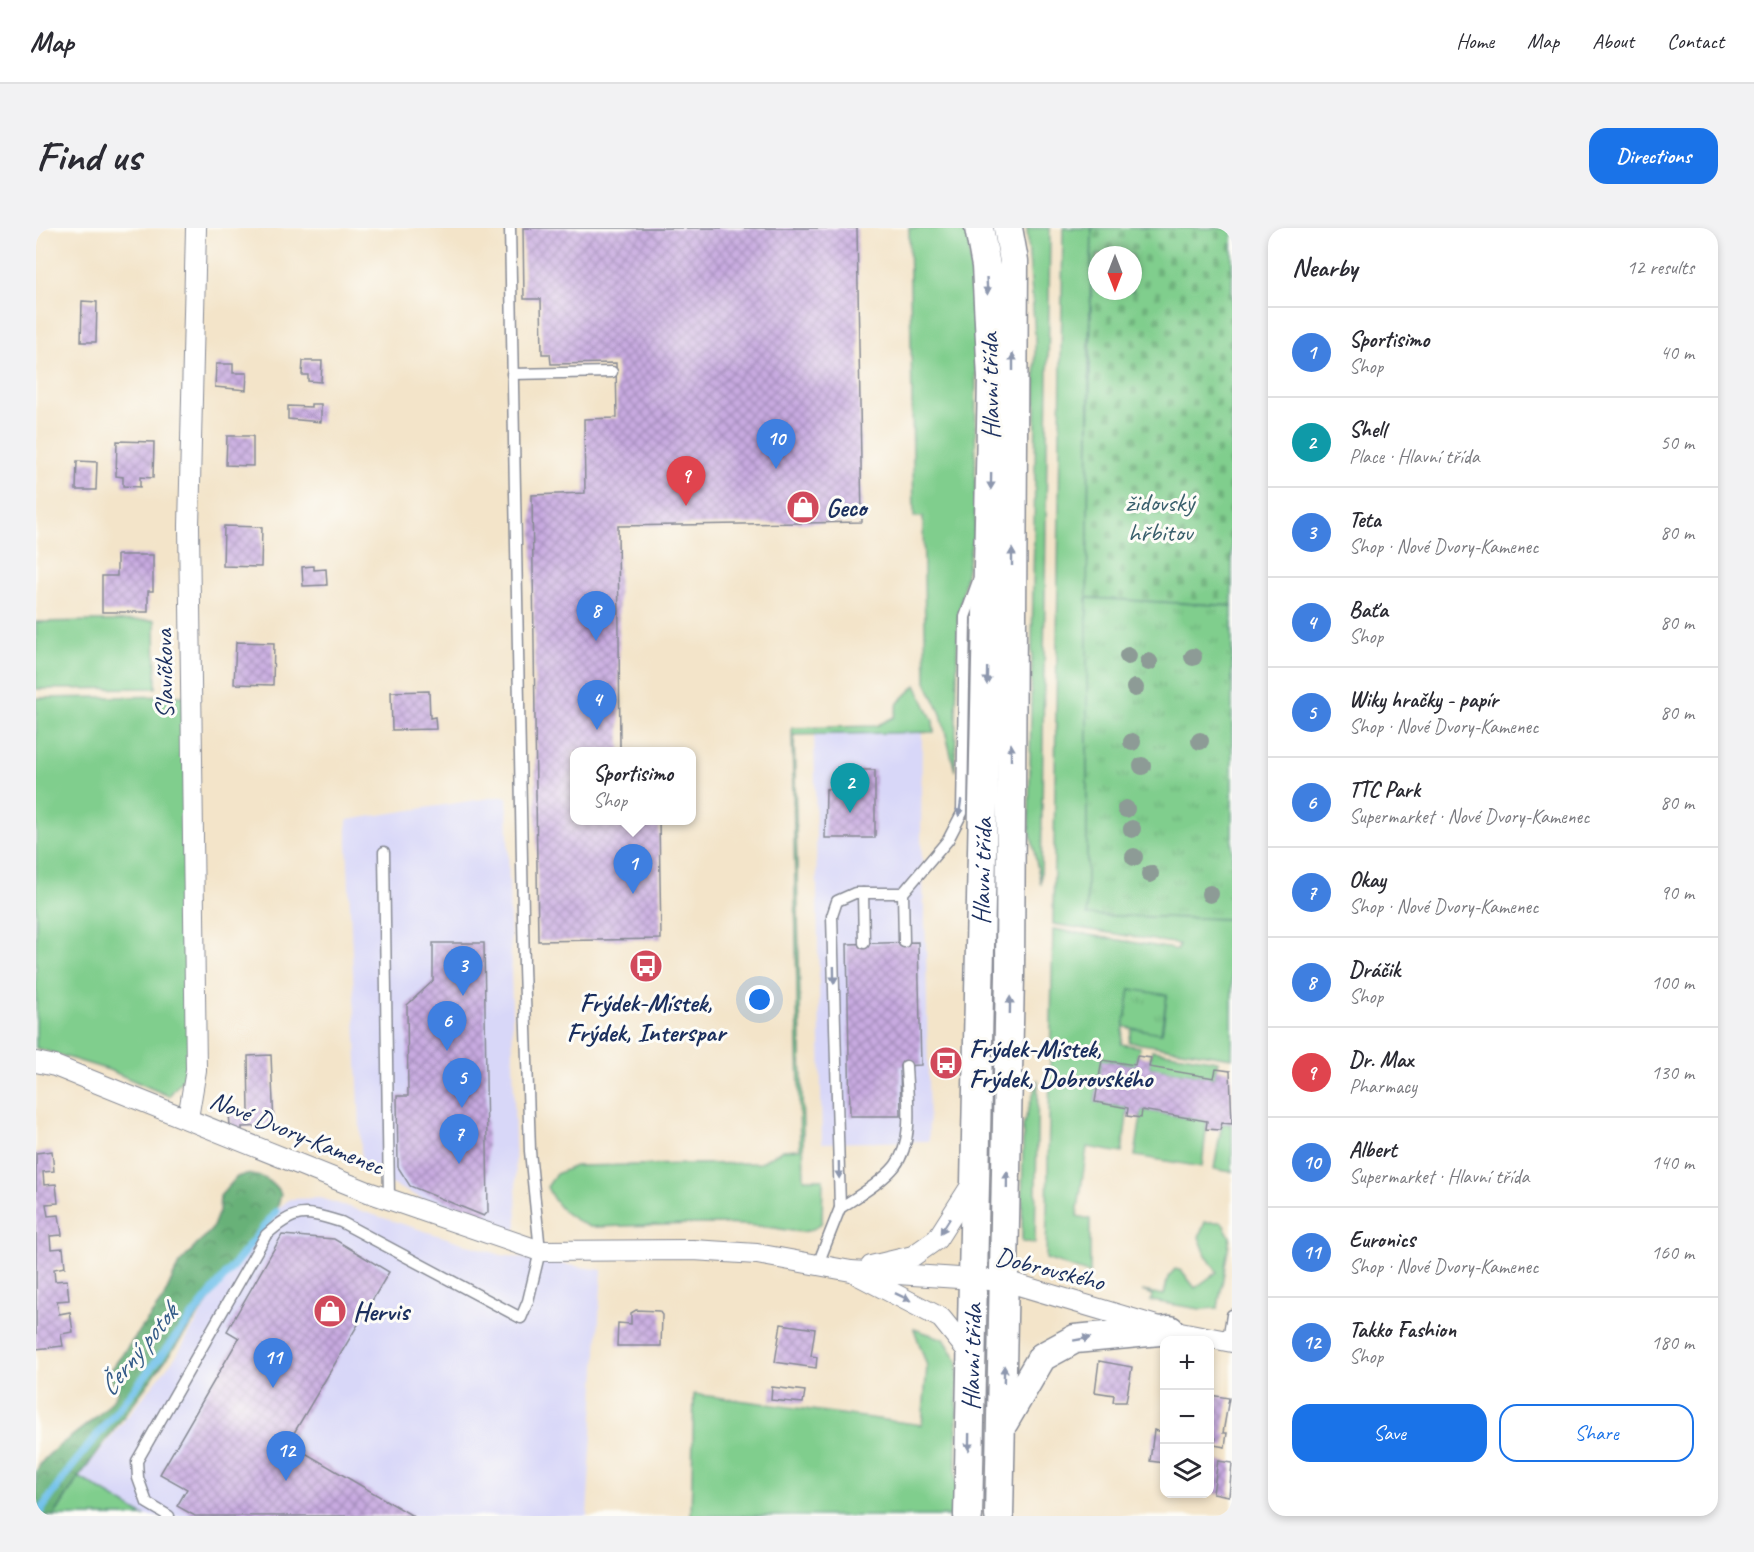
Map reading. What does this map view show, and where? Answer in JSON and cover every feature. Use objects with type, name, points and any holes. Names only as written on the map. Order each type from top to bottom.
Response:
[{"type":"main road","name":"Hlavní třída","points":[[968,1516],[970,1354],[975,1278],[992,378],[986,267],[979,228]]},
{"type":"main road","name":"Hlavní třída","points":[[999,1516],[1003,1424],[1010,975],[1014,273],[1008,228]]},
{"type":"main road","points":[[1003,1424],[1042,1357],[1076,1339],[1170,1330]]},
{"type":"street","name":"Slavíčkova","points":[[188,1118],[196,1070],[189,526],[196,228]]},
{"type":"street","name":"Nové Dvory-Kamenec","points":[[36,1062],[55,1066],[388,1199],[540,1251]]},
{"type":"street","points":[[850,1271],[913,1256],[937,1239],[977,1177]]},
{"type":"street","name":"Dobrovského","points":[[540,1251],[693,1250],[757,1254],[850,1271],[1005,1281],[1170,1330],[1230,1342]]},
{"type":"street","name":"Dobrovského","points":[[850,1271],[941,1318],[970,1354]]},
{"type":"lane","points":[[169,1516],[147,1503],[138,1478],[136,1461],[266,1235],[286,1217],[311,1213],[341,1222],[521,1318],[528,1301],[540,1251],[529,1139],[510,228]]},
{"type":"lane","points":[[512,374],[612,372]]},
{"type":"lane","points":[[904,942],[903,893],[948,840],[962,813],[966,617],[990,544]]},
{"type":"lane","points":[[384,852],[388,1199]]},
{"type":"lane","points":[[818,1264],[840,1208],[832,916],[837,900],[855,893],[903,893]]},
{"type":"lane","points":[[863,893],[864,943]]},
{"type":"lane","points":[[836,1050],[849,1050]]},
{"type":"lane","points":[[840,1208],[888,1172],[903,1151],[907,1133],[906,1066]]},
{"type":"lane","points":[[1230,1342],[1232,1316]]},
{"type":"shaded area","points":[[922,732],[921,838],[926,948],[929,1141],[822,1143],[814,734]]},
{"type":"shaded area","points":[[507,797],[517,1226],[514,1232],[452,1212],[362,1171],[347,843],[347,820]]},
{"type":"shaded area","points":[[320,1198],[501,1255],[602,1270],[587,1516],[144,1516],[79,1477],[177,1355],[252,1229],[290,1199]]},
{"type":"green space","points":[[909,228],[968,228],[976,340],[975,524],[958,619],[955,771],[941,714],[926,682],[923,517],[914,517]]},
{"type":"green space","points":[[1027,228],[1050,228],[1041,885],[1029,825],[1036,412],[1035,335]]},
{"type":"green space","points":[[1063,228],[1092,228],[1092,246],[1088,246],[1088,300],[1090,300],[1087,915],[1232,919],[1232,1058],[1129,1042],[1132,1028],[1162,1033],[1167,996],[1130,990],[1121,1044],[1140,1047],[1135,1065],[1102,1060],[1095,1102],[1128,1108],[1122,1153],[1087,1147],[1077,1216],[1090,1219],[1090,1274],[1046,1259],[1053,929],[1178,950],[1179,944],[1053,924]]},
{"type":"green space","name":"židovský hřbitov","points":[[1092,228],[1232,228],[1232,606],[1087,598],[1091,300],[1142,300],[1142,246],[1092,246]]},
{"type":"green space","points":[[1087,598],[1232,606],[1232,919],[1087,915]]},
{"type":"green space","points":[[155,620],[156,688],[36,689],[36,622]]},
{"type":"green space","points":[[916,685],[933,721],[934,732],[794,735],[804,1179],[823,1179],[822,1222],[812,1230],[800,1232],[729,1224],[590,1227],[575,1220],[559,1207],[547,1187],[556,1174],[575,1166],[760,1163],[782,1150],[800,1149],[792,728],[876,726],[894,717],[898,703]]},
{"type":"green space","points":[[185,696],[190,1052],[185,1076],[169,1096],[109,1070],[36,1048],[36,698]]},
{"type":"green space","points":[[1130,989],[1167,995],[1161,1033],[1124,1027]]},
{"type":"green space","points":[[1152,1050],[1218,1061],[1214,1078],[1149,1067]]},
{"type":"green space","points":[[1038,1079],[1035,1243],[1022,1242],[1023,1126]]},
{"type":"green space","points":[[1142,1110],[1207,1121],[1202,1167],[1135,1156]]},
{"type":"green space","points":[[1222,1123],[1232,1124],[1232,1172],[1214,1169]]},
{"type":"green space","points":[[246,1174],[258,1176],[274,1185],[281,1194],[277,1209],[79,1477],[54,1516],[36,1516],[36,1473],[41,1463],[110,1403],[118,1391],[108,1374],[163,1299],[179,1264],[212,1229],[219,1211],[220,1196],[237,1177]]},
{"type":"green space","points":[[1205,1222],[1222,1222],[1230,1237],[1218,1308],[1200,1309],[1151,1301],[1152,1295],[1142,1291],[1164,1295],[1168,1277],[1175,1269],[1182,1271],[1195,1288],[1217,1272],[1206,1255],[1199,1237]]},
{"type":"green space","points":[[914,1329],[944,1339],[958,1361],[955,1516],[691,1516],[694,1394],[922,1425],[927,1366]]},
{"type":"green space","points":[[79,1477],[144,1516],[54,1516]]},
{"type":"building","points":[[523,228],[857,228],[862,522],[618,526],[620,747],[570,747],[570,825],[659,825],[661,939],[538,941],[532,495],[585,493],[584,419],[617,418],[616,363],[551,364],[550,354],[542,354],[541,299],[524,299]]},
{"type":"building","points":[[82,301],[97,302],[96,342],[81,342]]},
{"type":"building","points":[[303,361],[322,361],[321,382],[308,381],[308,375],[302,375]]},
{"type":"building","points":[[216,364],[233,364],[233,373],[247,373],[246,390],[215,387]]},
{"type":"building","points":[[311,404],[321,404],[321,422],[288,419],[288,406],[311,407]]},
{"type":"building","points":[[227,436],[253,436],[253,466],[226,465]]},
{"type":"building","points":[[117,441],[154,442],[153,478],[140,477],[140,487],[123,486],[123,477],[116,476]]},
{"type":"building","points":[[77,461],[97,462],[96,490],[76,490]]},
{"type":"building","points":[[224,526],[262,527],[261,567],[223,566]]},
{"type":"building","points":[[117,555],[153,555],[153,591],[148,591],[148,612],[102,612],[102,576],[117,576]]},
{"type":"building","points":[[314,566],[314,570],[326,569],[327,585],[303,586],[302,567]]},
{"type":"building","points":[[236,642],[274,643],[273,685],[234,684]]},
{"type":"building","points":[[429,691],[430,718],[435,717],[436,729],[392,730],[391,692]]},
{"type":"building","points":[[851,770],[875,770],[875,838],[825,838],[826,789],[845,789],[845,776]]},
{"type":"building","points":[[918,942],[921,1065],[900,1066],[901,1116],[850,1116],[847,944]]},
{"type":"building","points":[[433,943],[484,943],[488,1212],[484,1216],[410,1186],[398,1167],[397,1096],[408,1096],[407,1005],[433,981]]},
{"type":"building","points":[[271,1055],[274,1126],[242,1127],[242,1131],[230,1126],[229,1113],[249,1113],[248,1056]]},
{"type":"building","points":[[1137,1056],[1151,1058],[1149,1067],[1214,1078],[1216,1069],[1230,1071],[1232,1124],[1222,1123],[1220,1130],[1206,1129],[1207,1121],[1142,1110],[1141,1118],[1127,1116],[1128,1108],[1095,1102],[1102,1060],[1135,1065]]},
{"type":"building","points":[[52,1151],[54,1171],[43,1172],[44,1185],[56,1184],[58,1203],[46,1204],[48,1216],[59,1215],[62,1235],[50,1236],[51,1249],[63,1248],[65,1267],[54,1269],[55,1281],[67,1280],[69,1300],[57,1301],[59,1314],[70,1312],[73,1332],[61,1334],[63,1346],[36,1349],[36,1153]]},
{"type":"building","points":[[282,1235],[334,1239],[389,1272],[288,1443],[413,1516],[195,1516],[177,1506],[187,1489],[160,1474],[239,1338],[227,1331]]},
{"type":"building","points":[[636,1310],[659,1311],[662,1315],[661,1346],[617,1346],[618,1323],[631,1324],[631,1313]]},
{"type":"building","points":[[781,1324],[815,1329],[811,1356],[817,1357],[816,1368],[775,1362]]},
{"type":"building","points":[[1099,1361],[1132,1367],[1126,1402],[1113,1402],[1114,1395],[1095,1392]]},
{"type":"building","points":[[772,1387],[805,1391],[803,1403],[771,1400]]},
{"type":"building","points":[[1214,1396],[1229,1398],[1223,1433],[1227,1433],[1225,1447],[1214,1445],[1216,1438],[1214,1438]]},
{"type":"building","points":[[1154,1430],[1160,1431],[1160,1462],[1150,1461]]},
{"type":"building","points":[[1218,1461],[1232,1463],[1229,1496],[1214,1493]]},
{"type":"waterway","name":"Černý potok","points":[[37,1516],[67,1473],[276,1212]]},
{"type":"place","name":"Albert","points":[[776,469]]},
{"type":"place","name":"Dr. Max","points":[[686,506]]},
{"type":"place","name":"Geco","points":[[803,507]]},
{"type":"place","name":"Dráčik","points":[[596,641]]},
{"type":"place","name":"Baťa","points":[[597,730]]},
{"type":"place","name":"Shell","points":[[850,813]]},
{"type":"place","name":"Sportisimo","points":[[633,894]]},
{"type":"place","name":"Frýdek-Místek, Frýdek, Interspar","points":[[646,966]]},
{"type":"place","name":"Teta","points":[[463,996]]},
{"type":"place","name":"TTC Park","points":[[447,1051]]},
{"type":"place","name":"Frýdek-Místek, Frýdek, Dobrovského","points":[[946,1063]]},
{"type":"place","name":"Wiky hračky - papír","points":[[462,1108]]},
{"type":"place","name":"Okay","points":[[459,1164]]},
{"type":"place","name":"Hervis","points":[[330,1311]]},
{"type":"place","name":"Euronics","points":[[273,1388]]},
{"type":"place","name":"Takko Fashion","points":[[286,1481]]}]
